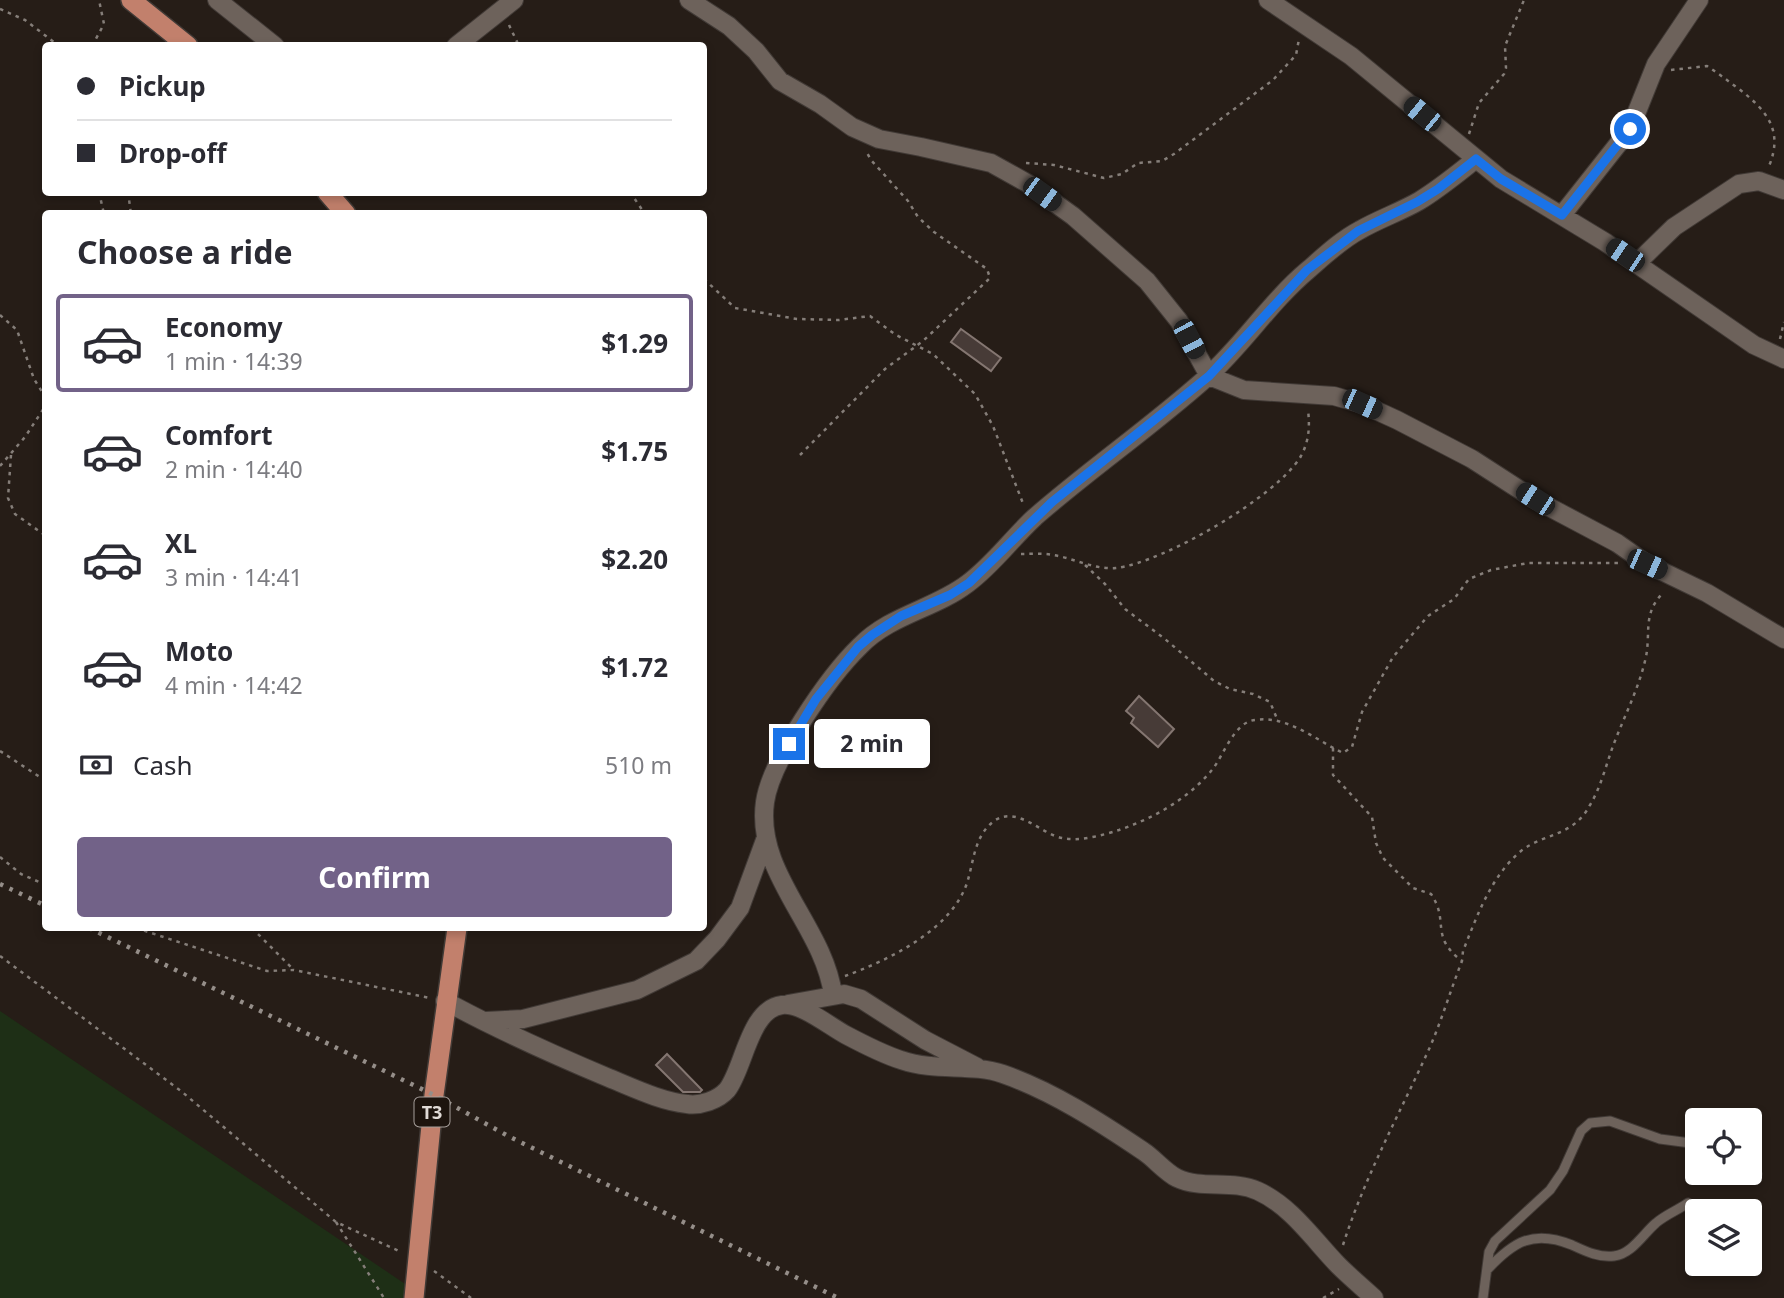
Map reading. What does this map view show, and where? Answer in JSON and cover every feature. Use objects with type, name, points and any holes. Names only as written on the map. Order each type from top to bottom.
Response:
[{"type":"highway","points":[[140,2],[184,42]]},
{"type":"highway","points":[[330,196],[343,210]]},
{"type":"highway","name":"T3","points":[[414,1298],[445,1001],[457,931]]},
{"type":"street","points":[[217,0],[270,42]]},
{"type":"street","points":[[689,0],[729,26],[756,51],[780,81],[820,104],[852,127],[878,139],[991,163],[1036,189],[1073,216],[1147,281],[1179,321],[1209,376],[1244,390],[1334,396],[1362,404],[1397,420],[1472,459],[1647,564],[1680,578],[1784,639]]},
{"type":"street","points":[[1268,0],[1351,56],[1501,179],[1637,264],[1754,345],[1784,359]]},
{"type":"street","points":[[1562,215],[1630,129],[1652,71],[1699,0]]},
{"type":"street","points":[[461,42],[510,4]]},
{"type":"street","points":[[482,1022],[523,1019],[637,990],[696,961],[717,939],[740,908],[765,840],[765,799],[780,762],[816,699],[858,647],[901,616],[950,595],[969,583],[1030,522],[1209,376],[1293,283],[1316,263],[1358,231],[1438,189],[1470,154]]},
{"type":"street","points":[[1637,264],[1686,218],[1739,184],[1754,180],[1784,190]]},
{"type":"street","points":[[765,840],[776,869],[809,928],[833,988],[861,999],[925,1040],[980,1069]]},
{"type":"street","points":[[445,1001],[482,1022],[649,1094],[689,1105],[713,1100],[727,1089],[755,1028],[769,1010],[833,988]]},
{"type":"street","points":[[783,1005],[812,1014],[847,1035],[900,1060],[928,1068],[980,1069],[1001,1073],[1052,1097],[1143,1151],[1176,1178],[1204,1184],[1244,1186],[1258,1191],[1299,1222],[1337,1264],[1374,1298]]},
{"type":"lane","points":[[1483,1298],[1489,1252],[1495,1241],[1550,1190],[1563,1171],[1581,1131],[1590,1122],[1610,1121],[1660,1139],[1685,1142]]},
{"type":"lane","points":[[1485,1272],[1506,1250],[1525,1240],[1544,1237],[1591,1254],[1623,1254],[1641,1240],[1656,1223],[1685,1205]]},
{"type":"path","points":[[94,42],[104,24],[99,0]]},
{"type":"path","points":[[1470,154],[1463,146],[1479,103],[1504,74],[1505,46],[1524,0]]},
{"type":"path","points":[[510,4],[510,27],[517,42]]},
{"type":"path","points":[[0,9],[25,20],[54,42]]},
{"type":"path","points":[[1020,163],[1054,165],[1104,178],[1122,174],[1138,163],[1162,161],[1287,67],[1296,55],[1300,22]]},
{"type":"path","points":[[1652,71],[1704,65],[1768,113],[1778,130],[1778,145],[1772,163],[1754,180]]},
{"type":"path","points":[[800,455],[885,369],[918,344],[990,278],[987,269],[934,232],[918,217],[908,201],[871,160],[852,127]]},
{"type":"path","points":[[707,282],[735,308],[797,319],[839,320],[870,316],[896,335],[918,344],[947,366],[975,394],[993,426],[1030,522]]},
{"type":"path","points":[[0,315],[18,330],[34,379],[42,392]]},
{"type":"path","points":[[996,556],[1051,554],[1112,568],[1144,561],[1219,525],[1259,498],[1291,469],[1304,450],[1310,427],[1307,393]]},
{"type":"path","points":[[0,466],[42,410]]},
{"type":"path","points":[[10,454],[9,498],[15,514],[42,533]]},
{"type":"path","points":[[1082,563],[1105,584],[1125,609],[1157,632],[1214,681],[1270,702],[1279,722]]},
{"type":"path","points":[[833,988],[907,947],[933,929],[963,892],[980,837],[996,819],[1012,816],[1065,839],[1116,831],[1137,823],[1186,796],[1218,763],[1243,724],[1257,719],[1279,722],[1312,735],[1343,753],[1352,747],[1362,712],[1393,657],[1428,616],[1454,599],[1469,579],[1491,570],[1528,563],[1647,564]]},
{"type":"path","points":[[1337,1264],[1354,1211],[1383,1143],[1431,1044],[1462,961],[1466,941],[1490,888],[1510,863],[1532,844],[1580,822],[1591,804],[1631,706],[1646,658],[1647,625],[1651,608],[1680,578]]},
{"type":"path","points":[[1333,747],[1333,775],[1368,810],[1372,817],[1376,843],[1383,858],[1413,888],[1431,894],[1438,907],[1443,942],[1462,961]]},
{"type":"path","points":[[0,751],[42,778]]},
{"type":"path","points":[[0,857],[22,874],[42,884]]},
{"type":"path","points":[[145,931],[267,971],[295,970],[445,1001]]},
{"type":"path","points":[[255,931],[295,970]]},
{"type":"path","points":[[0,956],[181,1091],[336,1222],[418,1259],[471,1298]]},
{"type":"path","points":[[336,1222],[384,1298]]},
{"type":"green space","points":[[0,1011],[426,1298],[0,1298]]},
{"type":"building","points":[[961,329],[1001,358],[991,371],[951,342]]},
{"type":"building","points":[[1139,696],[1174,729],[1158,747],[1131,723],[1134,718],[1126,711]]},
{"type":"building","points":[[667,1054],[702,1090],[700,1092],[683,1092],[656,1065]]},
{"type":"railway","points":[[0,884],[42,904]]},
{"type":"railway","points":[[95,931],[434,1095],[508,1136],[838,1298]]},
{"type":"route","points":[[789,744],[816,699],[858,647],[901,616],[950,595],[969,583],[1052,502],[1209,376],[1293,283],[1358,231],[1417,202],[1476,159],[1517,190],[1562,215],[1630,129]]}]
